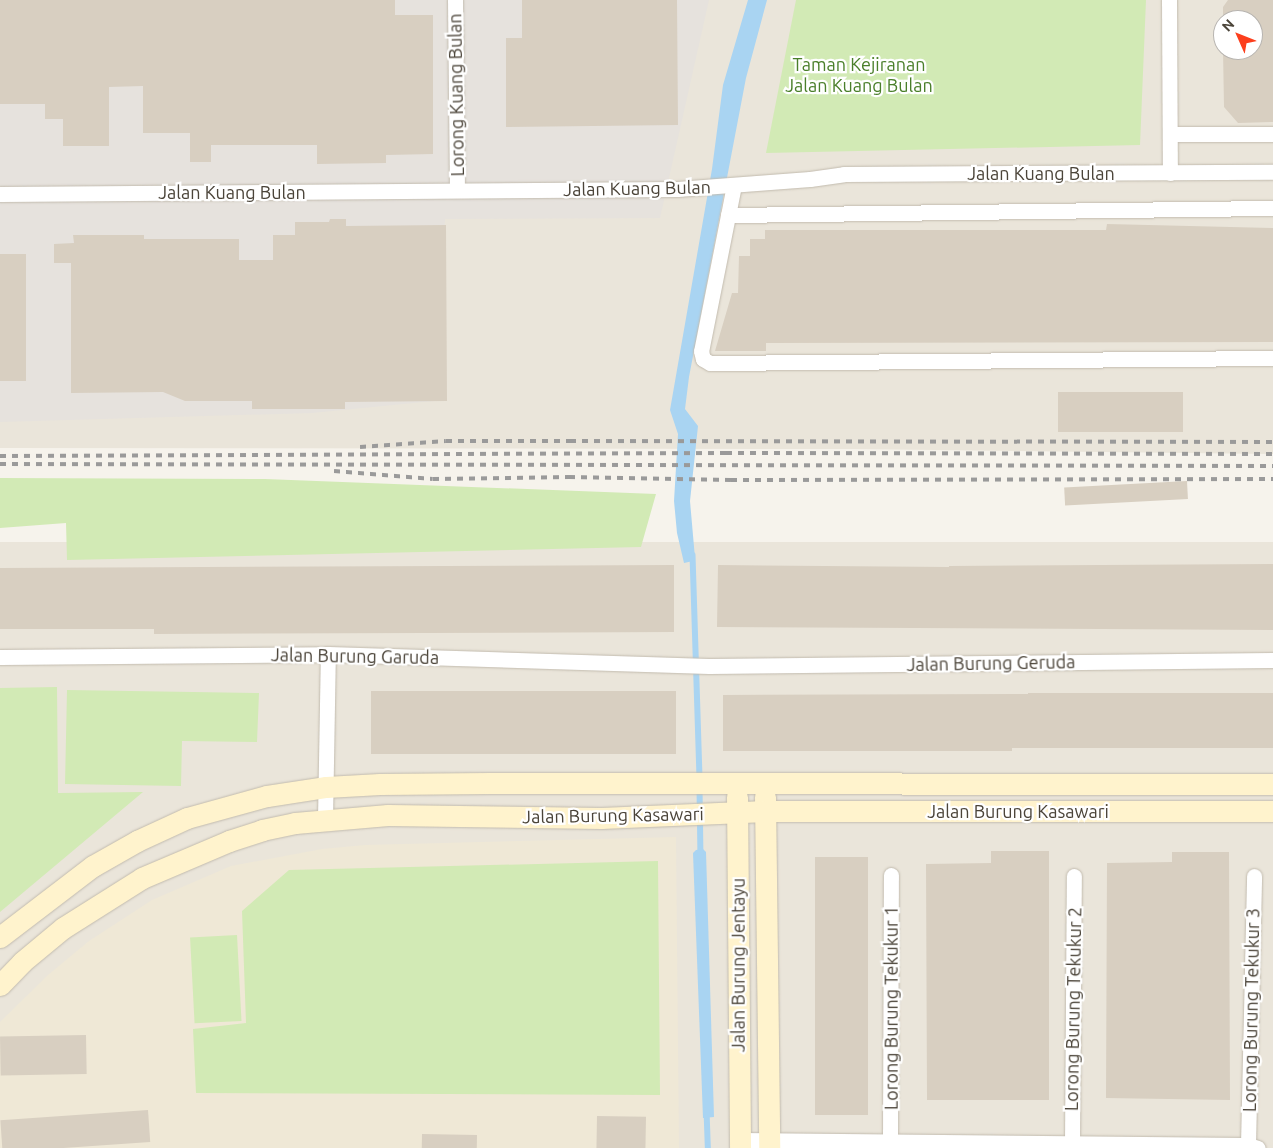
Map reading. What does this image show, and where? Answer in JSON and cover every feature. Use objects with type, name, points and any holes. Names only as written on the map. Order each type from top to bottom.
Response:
[{"type":"street","name":"Lorong Kuang Bulan","points":[[455,0],[457,190]]},
{"type":"street","points":[[1169,0],[1170,173]]},
{"type":"street","points":[[1170,134],[1273,134]]},
{"type":"street","name":"Jalan Kuang Bulan","points":[[0,194],[677,189],[733,186],[844,174],[1273,172]]},
{"type":"street","points":[[733,186],[701,352],[703,359],[710,363],[1273,358]]},
{"type":"street","points":[[728,215],[1273,208]]},
{"type":"street","points":[[325,819],[328,654]]},
{"type":"street","name":"Jalan Burung Garuda","points":[[0,656],[328,654],[709,666]]},
{"type":"street","name":"Jalan Burung Geruda","points":[[709,666],[1273,660]]},
{"type":"street","name":"Jalan Burung Kasawari","points":[[0,937],[93,866],[154,833],[187,818],[227,806],[267,796],[326,787],[380,784],[671,782],[915,785],[1273,784]]},
{"type":"street","name":"Jalan Burung Jentayu","points":[[736,782],[738,812],[740,1144]]},
{"type":"street","name":"Jalan Burung Jentayu","points":[[765,782],[769,1144]]},
{"type":"street","name":"Jalan Burung Kasawari","points":[[0,985],[22,962],[63,928],[160,868],[262,830],[325,819],[388,816],[601,818],[738,812],[1273,812]]},
{"type":"street","name":"Lorong Burung Tekukur 1","points":[[890,1140],[891,875]]},
{"type":"street","name":"Lorong Burung Tekukur 2","points":[[1072,1142],[1074,876]]},
{"type":"street","name":"Lorong Burung Tekukur 3","points":[[1253,1146],[1254,876]]},
{"type":"street","points":[[740,1144],[890,1140],[1253,1146]]},
{"type":"shaded area","points":[[0,0],[1273,0],[1273,454],[852,449],[0,448]]},
{"type":"shaded area","points":[[0,0],[709,0],[660,218],[445,219],[434,401],[312,413],[0,422]]},
{"type":"shaded area","points":[[0,542],[1273,542],[1273,1148],[0,1148]]},
{"type":"shaded area","points":[[676,837],[679,1148],[0,1148],[0,1022],[48,975],[89,941],[152,900],[231,866],[322,849],[365,845]]},
{"type":"green space","name":"Taman Kejiranan Jalan Kuang Bulan","points":[[796,0],[1146,0],[1140,145],[766,153]]},
{"type":"green space","points":[[0,478],[265,479],[656,494],[641,547],[67,560],[66,523],[0,528]]},
{"type":"green space","points":[[57,687],[58,793],[143,792],[0,912],[0,688]]},
{"type":"green space","points":[[67,690],[259,693],[257,742],[182,741],[181,786],[65,784]]},
{"type":"green space","points":[[658,861],[660,1095],[196,1093],[193,1029],[246,1023],[242,911],[289,870]]},
{"type":"green space","points":[[237,935],[242,1021],[195,1023],[190,937]]},
{"type":"water","points":[[748,0],[767,0],[746,78],[689,377],[685,409],[698,426],[690,501],[695,558],[693,561],[684,563],[677,533],[674,501],[678,434],[670,410],[712,169],[723,85]]},
{"type":"water","points":[[703,849],[706,852],[714,1117],[703,1118],[693,853],[696,850]]},
{"type":"building","points":[[0,0],[395,0],[395,15],[433,15],[433,154],[386,155],[386,163],[317,164],[317,145],[211,145],[211,162],[190,162],[190,133],[143,133],[143,86],[109,87],[109,146],[63,146],[63,119],[45,119],[45,104],[0,104]]},
{"type":"building","points":[[522,0],[677,0],[678,125],[506,127],[506,38],[522,38]]},
{"type":"building","points":[[1228,0],[1273,0],[1273,122],[1238,123],[1224,107],[1223,60],[1263,60],[1263,10],[1223,10]]},
{"type":"building","points":[[330,219],[346,219],[346,226],[446,225],[447,401],[345,402],[345,409],[252,409],[252,401],[185,401],[163,392],[71,393],[71,263],[54,263],[54,244],[74,243],[73,235],[144,235],[144,239],[239,239],[239,260],[273,260],[273,235],[295,235],[295,222],[329,222]]},
{"type":"building","points":[[1107,224],[1273,228],[1273,342],[766,343],[766,351],[715,351],[732,293],[738,293],[739,256],[750,256],[750,239],[765,239],[765,230],[1106,230]]},
{"type":"building","points":[[0,254],[26,254],[26,381],[0,381]]},
{"type":"building","points":[[1058,392],[1183,392],[1183,432],[1058,432]]},
{"type":"building","points":[[1187,481],[1188,499],[1065,505],[1064,487]]},
{"type":"building","points":[[1273,564],[1273,630],[717,627],[718,565],[949,567]]},
{"type":"building","points":[[674,565],[674,632],[154,634],[154,629],[0,629],[0,568]]},
{"type":"building","points":[[371,691],[676,691],[676,754],[371,754]]},
{"type":"building","points":[[1273,693],[1273,748],[1012,748],[1012,751],[723,751],[723,695]]},
{"type":"building","points":[[991,851],[1049,851],[1049,1100],[927,1100],[926,864],[991,863]]},
{"type":"building","points":[[1172,852],[1229,852],[1230,1100],[1106,1098],[1107,863],[1172,862]]},
{"type":"building","points":[[815,857],[868,857],[868,1115],[815,1115]]},
{"type":"building","points":[[86,1035],[87,1074],[1,1075],[0,1037]]},
{"type":"building","points":[[148,1110],[150,1142],[63,1148],[2,1148],[0,1120]]},
{"type":"building","points":[[597,1116],[646,1117],[645,1148],[596,1148]]},
{"type":"building","points":[[422,1134],[477,1135],[477,1148],[422,1148]]},
{"type":"waterway","points":[[693,555],[700,778]]},
{"type":"waterway","points":[[700,788],[701,856]]},
{"type":"waterway","points":[[707,1110],[708,1148]]},
{"type":"railway","points":[[360,447],[446,441],[1273,442]]},
{"type":"railway","points":[[0,456],[726,453],[1273,454]]},
{"type":"railway","points":[[0,464],[1273,466]]},
{"type":"railway","points":[[334,471],[433,479],[569,477],[731,480],[1273,479]]}]
